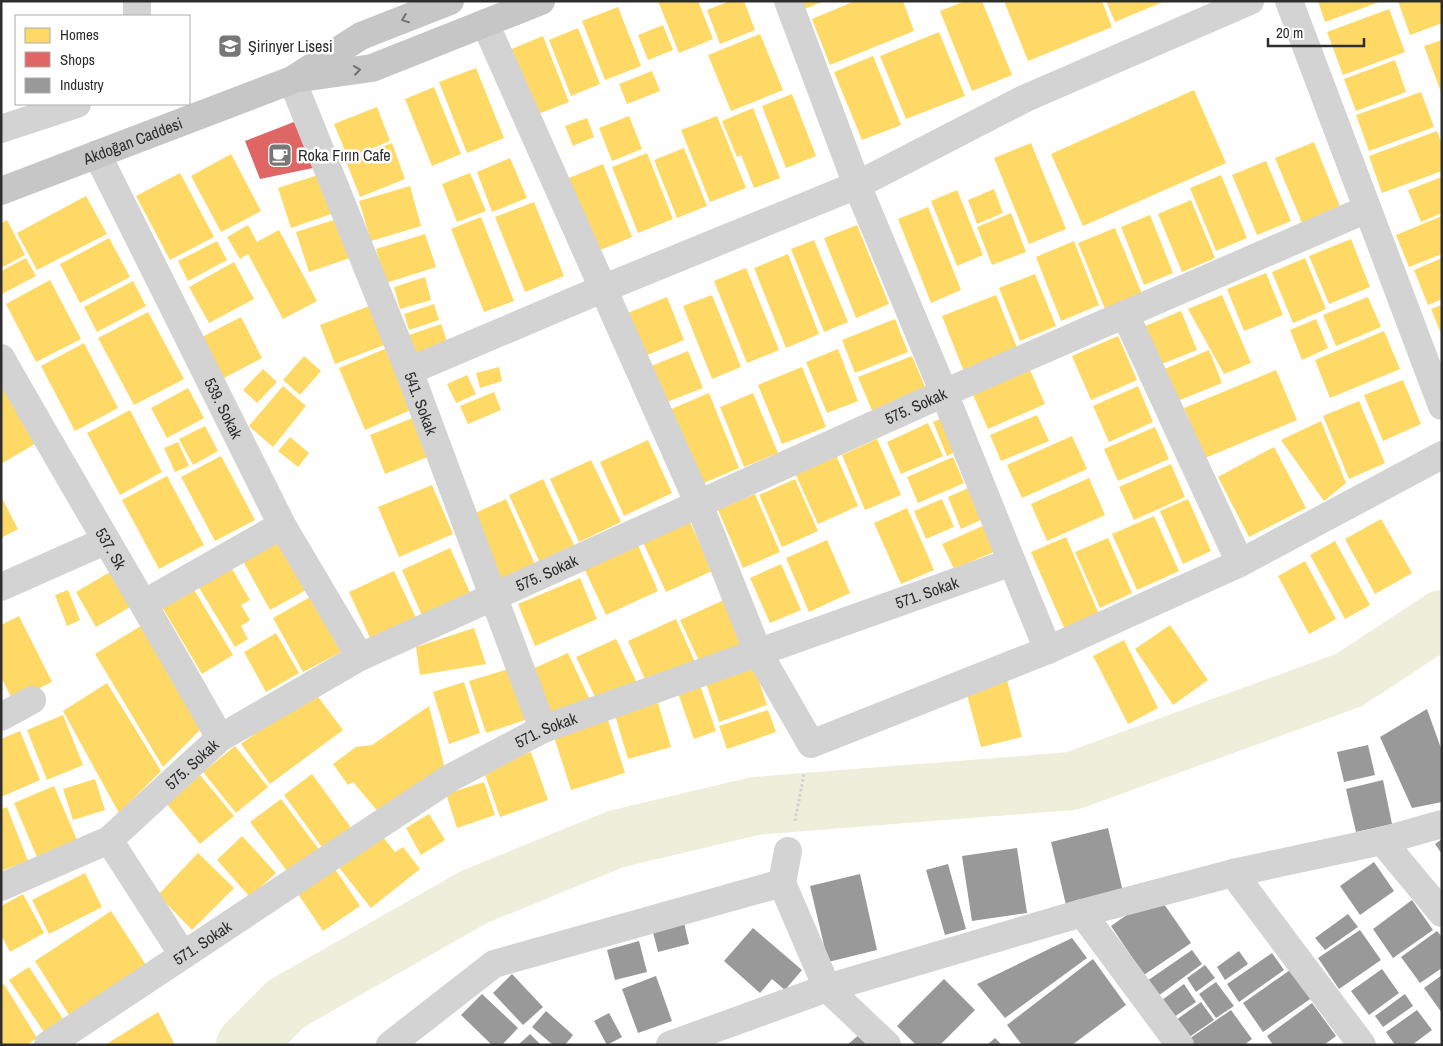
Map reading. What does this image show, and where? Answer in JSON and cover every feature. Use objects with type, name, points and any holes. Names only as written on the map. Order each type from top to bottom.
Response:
[{"type":"main road","name":"Akdoğan Caddesi","points":[[1,191],[292,80],[361,36],[450,1]]},
{"type":"main road","name":"Akdoğan Caddesi","points":[[292,80],[372,68],[541,1]]},
{"type":"street","points":[[137,1],[138,15]]},
{"type":"street","points":[[788,1],[856,185],[944,393],[1048,650]]},
{"type":"street","points":[[409,371],[602,289],[856,185],[1026,98],[1250,1]]},
{"type":"street","points":[[1289,1],[1442,406]]},
{"type":"street","points":[[484,23],[698,502],[758,652],[810,744],[1048,650],[1240,563],[1442,455]]},
{"type":"street","name":"541. Sokak","points":[[292,80],[409,371],[542,729]]},
{"type":"street","points":[[1,129],[74,105]]},
{"type":"street","name":"539. Sokak","points":[[98,154],[282,525],[360,657]]},
{"type":"street","name":"575. Sokak","points":[[1,888],[109,840],[220,738],[360,657],[698,502],[1368,209]]},
{"type":"street","points":[[1126,314],[1240,563]]},
{"type":"street","name":"537. Sk","points":[[1,358],[105,542],[145,603],[220,738]]},
{"type":"street","points":[[145,603],[282,525]]},
{"type":"street","points":[[1,587],[105,542]]},
{"type":"street","name":"571. Sokak","points":[[48,1045],[450,778],[542,729],[1012,562]]},
{"type":"street","points":[[1,717],[32,700]]},
{"type":"street","points":[[670,1045],[827,988],[1082,913],[1234,873],[1382,841],[1442,824]]},
{"type":"street","points":[[109,840],[183,955]]},
{"type":"street","points":[[1382,841],[1442,913]]},
{"type":"street","points":[[788,851],[782,883],[827,988],[887,1045]]},
{"type":"street","points":[[1234,873],[1362,1045]]},
{"type":"street","points":[[390,1045],[494,964],[782,883]]},
{"type":"street","points":[[1082,913],[1180,1045]]},
{"type":"path","points":[[788,851],[810,744]]},
{"type":"building: Homes","points":[[658,1],[698,1],[713,39],[679,53]]},
{"type":"building: Homes","points":[[730,1],[744,1],[755,30],[720,44],[707,10]]},
{"type":"building: Homes","points":[[797,1],[824,1],[800,11]]},
{"type":"building: Homes","points":[[855,1],[903,1],[914,31],[830,65],[812,19]]},
{"type":"building: Homes","points":[[965,1],[982,1],[1012,75],[972,91],[940,11]]},
{"type":"building: Homes","points":[[1004,1],[1102,1],[1112,27],[1028,61]]},
{"type":"building: Homes","points":[[1106,1],[1165,1],[1115,22]]},
{"type":"building: Homes","points":[[1318,1],[1382,1],[1325,22]]},
{"type":"building: Homes","points":[[1398,1],[1442,1],[1442,23],[1410,35]]},
{"type":"building: Homes","points":[[618,7],[641,66],[605,80],[582,21]]},
{"type":"building: Homes","points":[[1389,9],[1405,52],[1343,75],[1327,32]]},
{"type":"building: Homes","points":[[663,25],[673,50],[648,60],[638,35]]},
{"type":"building: Homes","points":[[578,28],[600,84],[571,96],[549,40]]},
{"type":"building: Homes","points":[[939,32],[965,96],[906,119],[880,56]]},
{"type":"building: Homes","points":[[760,34],[783,90],[731,111],[708,55]]},
{"type":"building: Homes","points":[[543,36],[569,102],[533,116],[507,51]]},
{"type":"building: Homes","points":[[1442,40],[1442,95],[1424,46]]},
{"type":"building: Homes","points":[[873,56],[901,125],[862,140],[834,72]]},
{"type":"building: Homes","points":[[1395,60],[1406,92],[1356,111],[1344,79]]},
{"type":"building: Homes","points":[[476,68],[504,138],[467,153],[439,82]]},
{"type":"building: Homes","points":[[652,71],[660,91],[627,104],[619,84]]},
{"type":"building: Homes","points":[[434,87],[461,154],[432,166],[405,99]]},
{"type":"building: Homes","points":[[1194,90],[1226,163],[1083,226],[1051,154]]},
{"type":"building: Homes","points":[[1421,92],[1434,127],[1369,151],[1356,115]]},
{"type":"building: Homes","points":[[792,94],[816,156],[786,168],[762,106]]},
{"type":"building: Homes","points":[[377,107],[390,141],[348,158],[334,124]]},
{"type":"building: Homes","points":[[753,108],[780,178],[754,188],[741,155],[737,157],[722,121]]},
{"type":"building: Homes","points":[[629,116],[642,149],[612,161],[599,128]]},
{"type":"building: Homes","points":[[717,116],[746,188],[710,202],[681,130]]},
{"type":"building: Homes","points":[[587,118],[594,137],[573,146],[565,126]]},
{"type":"building: Homes","points":[[1437,131],[1442,145],[1442,171],[1382,193],[1369,156]]},
{"type":"building: Homes","points":[[1314,142],[1341,209],[1303,225],[1275,158]]},
{"type":"building: Homes","points":[[392,143],[405,179],[360,197],[346,161]]},
{"type":"building: Homes","points":[[1031,143],[1066,229],[1029,244],[994,158]]},
{"type":"building: Homes","points":[[684,148],[707,206],[677,218],[654,160]]},
{"type":"building: Homes","points":[[647,153],[673,219],[638,233],[612,167]]},
{"type":"building: Homes","points":[[231,154],[261,211],[221,232],[191,176]]},
{"type":"building: Homes","points":[[510,158],[527,198],[492,212],[477,172]]},
{"type":"building: Homes","points":[[1266,161],[1291,221],[1257,235],[1232,175]]},
{"type":"building: Homes","points":[[603,164],[632,237],[598,251],[569,178]]},
{"type":"building: Homes","points":[[180,173],[214,237],[170,260],[136,196]]},
{"type":"building: Homes","points":[[470,173],[486,211],[457,222],[442,184]]},
{"type":"building: Homes","points":[[321,174],[334,213],[291,228],[278,188]]},
{"type":"building: Homes","points":[[1221,175],[1247,238],[1216,251],[1190,188]]},
{"type":"building: Homes","points":[[1442,177],[1442,213],[1421,222],[1408,190]]},
{"type":"building: Homes","points":[[410,186],[421,226],[371,241],[359,201]]},
{"type":"building: Homes","points":[[994,189],[1003,213],[977,224],[968,200]]},
{"type":"building: Homes","points":[[957,190],[983,255],[957,266],[931,201]]},
{"type":"building: Homes","points":[[86,196],[107,234],[37,270],[17,233]]},
{"type":"building: Homes","points":[[1191,200],[1215,258],[1182,272],[1158,214]]},
{"type":"building: Homes","points":[[534,202],[564,276],[525,292],[495,217]]},
{"type":"building: Homes","points":[[928,207],[961,290],[931,303],[898,219]]},
{"type":"building: Homes","points":[[1011,213],[1026,252],[992,265],[977,227]]},
{"type":"building: Homes","points":[[1150,215],[1173,273],[1144,285],[1121,227]]},
{"type":"building: Homes","points":[[1442,216],[1442,254],[1409,267],[1396,235]]},
{"type":"building: Homes","points":[[481,217],[514,301],[484,312],[451,229]]},
{"type":"building: Homes","points":[[340,218],[353,257],[309,272],[296,232]]},
{"type":"building: Homes","points":[[7,220],[25,255],[1,268],[1,223]]},
{"type":"building: Homes","points":[[248,225],[257,242],[279,230],[317,301],[283,319],[248,254],[240,259],[227,237]]},
{"type":"building: Homes","points":[[857,225],[889,304],[856,318],[824,238]]},
{"type":"building: Homes","points":[[1115,228],[1142,294],[1105,309],[1078,243]]},
{"type":"building: Homes","points":[[425,234],[436,267],[386,283],[376,249]]},
{"type":"building: Homes","points":[[109,238],[130,277],[80,303],[60,264]]},
{"type":"building: Homes","points":[[1351,239],[1370,287],[1329,304],[1309,256]]},
{"type":"building: Homes","points":[[814,240],[848,322],[824,332],[791,249]]},
{"type":"building: Homes","points":[[217,241],[227,260],[188,281],[178,261]]},
{"type":"building: Homes","points":[[1074,241],[1099,305],[1061,321],[1036,257]]},
{"type":"building: Homes","points":[[788,254],[819,334],[786,348],[754,268]]},
{"type":"building: Homes","points":[[26,258],[36,276],[2,294],[1,271]]},
{"type":"building: Homes","points":[[1305,258],[1326,309],[1293,323],[1272,272]]},
{"type":"building: Homes","points":[[1442,258],[1442,299],[1428,305],[1414,270]]},
{"type":"building: Homes","points":[[234,262],[254,299],[209,323],[189,287]]},
{"type":"building: Homes","points":[[746,268],[779,350],[747,363],[714,281]]},
{"type":"building: Homes","points":[[1266,273],[1283,315],[1244,331],[1227,289]]},
{"type":"building: Homes","points":[[1035,274],[1056,326],[1020,341],[999,288]]},
{"type":"building: Homes","points":[[425,277],[431,300],[400,309],[394,287]]},
{"type":"building: Homes","points":[[50,280],[81,339],[36,362],[6,304]]},
{"type":"building: Homes","points":[[133,281],[146,306],[97,332],[84,307]]},
{"type":"building: Homes","points":[[712,295],[741,367],[712,379],[683,306]]},
{"type":"building: Homes","points":[[996,295],[1018,350],[964,372],[942,316]]},
{"type":"building: Homes","points":[[1222,295],[1251,363],[1224,374],[1188,309]]},
{"type":"building: Homes","points":[[667,297],[684,340],[640,358],[623,315]]},
{"type":"building: Homes","points":[[1368,297],[1381,327],[1336,346],[1323,315]]},
{"type":"building: Homes","points":[[434,304],[439,320],[409,330],[404,314]]},
{"type":"building: Homes","points":[[1442,305],[1442,336],[1431,309]]},
{"type":"building: Homes","points":[[369,306],[384,345],[335,364],[320,325]]},
{"type":"building: Homes","points":[[1181,311],[1197,350],[1159,365],[1143,327]]},
{"type":"building: Homes","points":[[148,312],[184,379],[134,405],[98,338]]},
{"type":"building: Homes","points":[[241,317],[262,358],[224,378],[202,337]]},
{"type":"building: Homes","points":[[895,319],[908,352],[855,373],[842,340]]},
{"type":"building: Homes","points":[[1316,319],[1328,348],[1302,360],[1290,330]]},
{"type":"building: Homes","points":[[441,324],[448,344],[416,355],[409,335]]},
{"type":"building: Homes","points":[[1384,331],[1400,369],[1330,398],[1315,360]]},
{"type":"building: Homes","points":[[1118,336],[1137,380],[1091,400],[1072,356]]},
{"type":"building: Homes","points":[[84,343],[118,408],[75,431],[41,366]]},
{"type":"building: Homes","points":[[387,348],[413,409],[365,430],[339,368]]},
{"type":"building: Homes","points":[[838,349],[858,401],[827,413],[806,362]]},
{"type":"building: Homes","points":[[1209,350],[1222,383],[1175,402],[1162,370]]},
{"type":"building: Homes","points":[[688,351],[703,388],[659,405],[644,369]]},
{"type":"building: Homes","points":[[304,356],[321,371],[300,395],[283,380]]},
{"type":"building: Homes","points":[[912,356],[927,392],[873,413],[858,377]]},
{"type":"building: Homes","points":[[499,367],[502,381],[480,388],[476,373]]},
{"type":"building: Homes","points":[[802,367],[826,427],[782,444],[758,385]]},
{"type":"building: Homes","points":[[263,369],[277,382],[257,403],[243,390]]},
{"type":"building: Homes","points":[[1030,370],[1045,404],[988,429],[973,395]]},
{"type":"building: Homes","points":[[1276,370],[1297,420],[1205,458],[1184,408]]},
{"type":"building: Homes","points":[[467,375],[476,394],[456,403],[447,384]]},
{"type":"building: Homes","points":[[1403,380],[1421,424],[1383,441],[1364,395]]},
{"type":"building: Homes","points":[[1,385],[40,441],[1,464]]},
{"type":"building: Homes","points":[[283,386],[306,406],[273,447],[249,426]]},
{"type":"building: Homes","points":[[1138,386],[1153,422],[1109,442],[1093,406]]},
{"type":"building: Homes","points":[[188,388],[204,418],[167,438],[151,408]]},
{"type":"building: Homes","points":[[494,392],[501,410],[468,424],[460,406]]},
{"type":"building: Homes","points":[[709,393],[739,468],[699,485],[669,410]]},
{"type":"building: Homes","points":[[753,393],[778,453],[744,467],[720,407]]},
{"type":"building: Homes","points":[[1359,401],[1385,463],[1349,479],[1323,416]]},
{"type":"building: Homes","points":[[130,410],[162,472],[120,495],[87,433]]},
{"type":"building: Homes","points":[[949,415],[964,448],[947,456],[933,422]]},
{"type":"building: Homes","points":[[1037,415],[1049,441],[1001,461],[990,435]]},
{"type":"building: Homes","points":[[415,417],[430,456],[385,474],[370,435]]},
{"type":"building: Homes","points":[[1321,421],[1346,483],[1324,501],[1281,440]]},
{"type":"building: Homes","points":[[928,423],[943,456],[901,474],[887,442]]},
{"type":"building: Homes","points":[[205,426],[218,451],[193,465],[179,439]]},
{"type":"building: Homes","points":[[1155,427],[1169,459],[1118,481],[1104,449]]},
{"type":"building: Homes","points":[[1072,436],[1087,469],[1022,498],[1007,465]]},
{"type":"building: Homes","points":[[290,437],[309,453],[298,467],[278,451]]},
{"type":"building: Homes","points":[[877,439],[901,495],[865,510],[842,455]]},
{"type":"building: Homes","points":[[648,440],[672,493],[624,516],[600,462]]},
{"type":"building: Homes","points":[[178,442],[189,466],[175,472],[164,448]]},
{"type":"building: Homes","points":[[1274,447],[1306,508],[1249,537],[1218,477]]},
{"type":"building: Homes","points":[[836,455],[858,506],[818,524],[795,473]]},
{"type":"building: Homes","points":[[221,456],[255,520],[215,541],[181,477]]},
{"type":"building: Homes","points":[[953,457],[964,483],[918,503],[907,477]]},
{"type":"building: Homes","points":[[591,460],[621,522],[579,542],[550,479]]},
{"type":"building: Homes","points":[[1171,464],[1185,497],[1134,520],[1119,487]]},
{"type":"building: Homes","points":[[167,476],[204,545],[159,569],[122,500]]},
{"type":"building: Homes","points":[[1089,478],[1105,515],[1047,541],[1031,504]]},
{"type":"building: Homes","points":[[543,479],[575,547],[540,563],[509,495]]},
{"type":"building: Homes","points":[[795,479],[818,531],[782,547],[759,495]]},
{"type":"building: Homes","points":[[432,485],[453,534],[399,557],[378,507]]},
{"type":"building: Homes","points":[[973,486],[987,517],[961,529],[948,497]]},
{"type":"building: Homes","points":[[755,494],[780,552],[743,568],[718,510]]},
{"type":"building: Homes","points":[[1,496],[18,529],[1,538]]},
{"type":"building: Homes","points":[[506,499],[535,564],[501,580],[471,515]]},
{"type":"building: Homes","points":[[942,499],[954,527],[926,539],[914,511]]},
{"type":"building: Homes","points":[[1188,499],[1211,551],[1183,564],[1160,511]]},
{"type":"building: Homes","points":[[907,508],[934,570],[901,584],[874,523]]},
{"type":"building: Homes","points":[[1154,516],[1179,571],[1137,590],[1112,534]]},
{"type":"building: Homes","points":[[1381,519],[1412,573],[1375,594],[1345,539]]},
{"type":"building: Homes","points":[[689,520],[712,571],[666,592],[643,542]]},
{"type":"building: Homes","points":[[985,525],[996,551],[954,569],[942,544]]},
{"type":"building: Homes","points":[[1066,537],[1099,614],[1065,630],[1031,552]]},
{"type":"building: Homes","points":[[1108,538],[1132,593],[1100,608],[1075,552]]},
{"type":"building: Homes","points":[[281,540],[308,589],[270,610],[243,561]]},
{"type":"building: Homes","points":[[827,540],[850,593],[809,612],[786,558]]},
{"type":"building: Homes","points":[[1335,541],[1370,605],[1345,619],[1310,555]]},
{"type":"building: Homes","points":[[637,543],[658,591],[606,615],[584,568]]},
{"type":"building: Homes","points":[[450,548],[472,597],[423,618],[402,570]]},
{"type":"building: Homes","points":[[1305,561],[1336,619],[1309,634],[1278,576]]},
{"type":"building: Homes","points":[[781,564],[801,610],[770,623],[750,578]]},
{"type":"building: Homes","points":[[231,567],[250,600],[241,605],[250,620],[241,626],[248,639],[235,647],[198,586]]},
{"type":"building: Homes","points":[[394,571],[417,620],[372,642],[349,592]]},
{"type":"building: Homes","points":[[110,572],[130,607],[96,627],[76,592]]},
{"type":"building: Homes","points":[[580,578],[597,619],[535,646],[518,604]]},
{"type":"building: Homes","points":[[193,588],[233,655],[202,674],[162,607]]},
{"type":"building: Homes","points":[[68,590],[80,620],[67,626],[55,595]]},
{"type":"building: Homes","points":[[312,596],[343,651],[303,672],[273,618]]},
{"type":"building: Homes","points":[[726,599],[747,644],[701,665],[680,620]]},
{"type":"building: Homes","points":[[19,616],[52,682],[13,701],[1,677],[1,625]]},
{"type":"building: Homes","points":[[676,619],[695,662],[647,684],[628,641]]},
{"type":"building: Homes","points":[[144,624],[205,725],[163,767],[95,654]]},
{"type":"building: Homes","points":[[1170,625],[1208,680],[1173,705],[1135,649]]},
{"type":"building: Homes","points":[[474,628],[486,664],[420,675],[416,647]]},
{"type":"building: Homes","points":[[276,633],[299,673],[266,692],[244,652]]},
{"type":"building: Homes","points":[[616,639],[637,683],[597,701],[576,657]]},
{"type":"building: Homes","points":[[1124,640],[1158,708],[1128,724],[1093,656]]},
{"type":"building: Homes","points":[[568,653],[590,700],[552,718],[530,670]]},
{"type":"building: Homes","points":[[754,666],[767,705],[719,722],[706,683]]},
{"type":"building: Homes","points":[[512,668],[528,719],[486,733],[469,681]]},
{"type":"building: Homes","points":[[1007,680],[1022,737],[981,747],[966,691]]},
{"type":"building: Homes","points":[[464,682],[480,733],[449,744],[433,692]]},
{"type":"building: Homes","points":[[107,683],[161,771],[119,813],[63,711]]},
{"type":"building: Homes","points":[[700,685],[716,731],[694,739],[678,693]]},
{"type":"building: Homes","points":[[313,690],[343,730],[270,784],[241,744]]},
{"type":"building: Homes","points":[[658,703],[671,747],[628,759],[615,715]]},
{"type":"building: Homes","points":[[429,706],[445,769],[380,814],[353,782],[348,785],[333,764],[356,747],[372,745]]},
{"type":"building: Homes","points":[[768,710],[776,732],[727,749],[719,726]]},
{"type":"building: Homes","points":[[63,715],[83,765],[47,780],[27,730]]},
{"type":"building: Homes","points":[[607,717],[625,773],[571,790],[553,734]]},
{"type":"building: Homes","points":[[20,731],[40,780],[1,797],[1,739]]},
{"type":"building: Homes","points":[[235,746],[268,787],[236,813],[203,772]]},
{"type":"building: Homes","points":[[531,752],[548,800],[500,817],[483,769]]},
{"type":"building: Homes","points":[[312,774],[352,829],[324,850],[284,795]]},
{"type":"building: Homes","points":[[200,775],[234,816],[200,844],[166,803]]},
{"type":"building: Homes","points":[[95,779],[105,810],[73,820],[63,789]]},
{"type":"building: Homes","points":[[484,782],[495,815],[457,828],[446,794]]},
{"type":"building: Homes","points":[[54,786],[77,840],[37,857],[14,803]]},
{"type":"building: Homes","points":[[281,799],[321,852],[290,875],[250,822]]},
{"type":"building: Homes","points":[[7,807],[28,861],[1,871],[1,809]]},
{"type":"building: Homes","points":[[429,814],[445,840],[421,855],[406,828]]},
{"type":"building: Homes","points":[[379,832],[395,852],[403,847],[420,869],[371,908],[337,865]]},
{"type":"building: Homes","points":[[242,836],[276,873],[250,897],[217,860]]},
{"type":"building: Homes","points":[[198,853],[234,888],[192,930],[158,895]]},
{"type":"building: Homes","points":[[335,869],[360,906],[323,931],[298,894]]},
{"type":"building: Homes","points":[[85,873],[102,907],[49,934],[32,900]]},
{"type":"building: Homes","points":[[23,894],[44,933],[10,952],[1,935],[1,906]]},
{"type":"building: Homes","points":[[111,911],[146,965],[69,1015],[35,961]]},
{"type":"building: Homes","points":[[29,967],[63,1019],[44,1032],[9,980]]},
{"type":"building: Homes","points":[[4,984],[37,1038],[27,1045],[1,1045],[1,986]]},
{"type":"building: Homes","points":[[158,1012],[175,1045],[105,1045]]},
{"type":"building: Shops","name":"Roka Fırın Cafe","points":[[299,120],[313,168],[260,179],[245,141]]},
{"type":"building: Industry","points":[[1427,709],[1442,751],[1442,802],[1412,808],[1380,737]]},
{"type":"building: Industry","points":[[1368,745],[1375,775],[1344,782],[1337,752]]},
{"type":"building: Industry","points":[[1383,780],[1392,824],[1356,832],[1346,789]]},
{"type":"building: Industry","points":[[1108,828],[1123,892],[1066,905],[1051,842]]},
{"type":"building: Industry","points":[[1442,839],[1442,854],[1435,844]]},
{"type":"building: Industry","points":[[1017,848],[1027,913],[972,921],[962,856]]},
{"type":"building: Industry","points":[[1374,862],[1394,891],[1360,915],[1340,886]]},
{"type":"building: Industry","points":[[948,864],[966,929],[945,935],[926,870]]},
{"type":"building: Industry","points":[[860,874],[877,950],[828,962],[810,886]]},
{"type":"building: Industry","points":[[1157,894],[1191,943],[1144,975],[1111,926]]},
{"type":"building: Industry","points":[[1412,900],[1433,930],[1393,958],[1373,929]]},
{"type":"building: Industry","points":[[1348,914],[1358,927],[1325,950],[1315,938]]},
{"type":"building: Industry","points":[[684,923],[689,944],[658,952],[653,932]]},
{"type":"building: Industry","points":[[753,928],[802,970],[785,990],[772,979],[760,993],[724,961]]},
{"type":"building: Industry","points":[[1360,930],[1381,960],[1339,989],[1318,958]]},
{"type":"building: Industry","points":[[1437,931],[1442,937],[1442,968],[1420,983],[1401,957]]},
{"type":"building: Industry","points":[[1072,938],[1087,958],[1005,1018],[977,984]]},
{"type":"building: Industry","points":[[639,941],[647,972],[615,980],[607,950]]},
{"type":"building: Industry","points":[[1192,950],[1202,964],[1158,996],[1147,981]]},
{"type":"building: Industry","points":[[1239,951],[1248,964],[1225,980],[1217,967]]},
{"type":"building: Industry","points":[[1272,953],[1284,970],[1239,1002],[1227,984]]},
{"type":"building: Industry","points":[[1093,959],[1126,1005],[1072,1045],[1022,1045],[1007,1025]]},
{"type":"building: Industry","points":[[1205,965],[1215,978],[1196,992],[1187,978]]},
{"type":"building: Industry","points":[[1293,968],[1313,997],[1263,1032],[1243,1003]]},
{"type":"building: Industry","points":[[1382,969],[1399,993],[1369,1015],[1351,991]]},
{"type":"building: Industry","points":[[512,974],[543,1007],[523,1025],[493,993]]},
{"type":"building: Industry","points":[[1442,975],[1442,1013],[1424,988]]},
{"type":"building: Industry","points":[[656,976],[672,1021],[638,1033],[622,989]]},
{"type":"building: Industry","points":[[944,979],[975,1010],[940,1045],[916,1045],[897,1026]]},
{"type":"building: Industry","points":[[1216,982],[1234,1006],[1216,1018],[1199,994]]},
{"type":"building: Industry","points":[[1184,984],[1196,1002],[1174,1017],[1162,1000]]},
{"type":"building: Industry","points":[[482,994],[518,1028],[502,1045],[492,1045],[461,1015]]},
{"type":"building: Industry","points":[[1405,994],[1413,1006],[1383,1027],[1375,1016]]},
{"type":"building: Industry","points":[[1201,1002],[1214,1020],[1188,1038],[1176,1020]]},
{"type":"building: Industry","points":[[1312,1003],[1336,1036],[1324,1045],[1273,1045],[1267,1036]]},
{"type":"building: Industry","points":[[1231,1010],[1252,1039],[1244,1045],[1189,1045],[1186,1041]]},
{"type":"building: Industry","points":[[1417,1010],[1432,1030],[1412,1045],[1395,1045],[1386,1032]]},
{"type":"building: Industry","points":[[546,1011],[573,1035],[565,1045],[553,1045],[532,1027]]},
{"type":"building: Industry","points":[[609,1013],[622,1037],[607,1045],[594,1021]]},
{"type":"building: Industry","points":[[530,1034],[541,1045],[518,1045]]},
{"type":"building: Industry","points":[[860,1034],[869,1045],[847,1045]]},
{"type":"building: Industry","points":[[995,1038],[1002,1045],[987,1045]]},
{"type":"waterway","points":[[245,1045],[286,1004],[474,897],[616,839],[755,806],[1072,781],[1349,680],[1442,619]]},
{"type":"place","name":"Şirinyer Lisesi","points":[[230,46]]},
{"type":"place","name":"Roka Fırın Cafe","points":[[280,155]]}]
